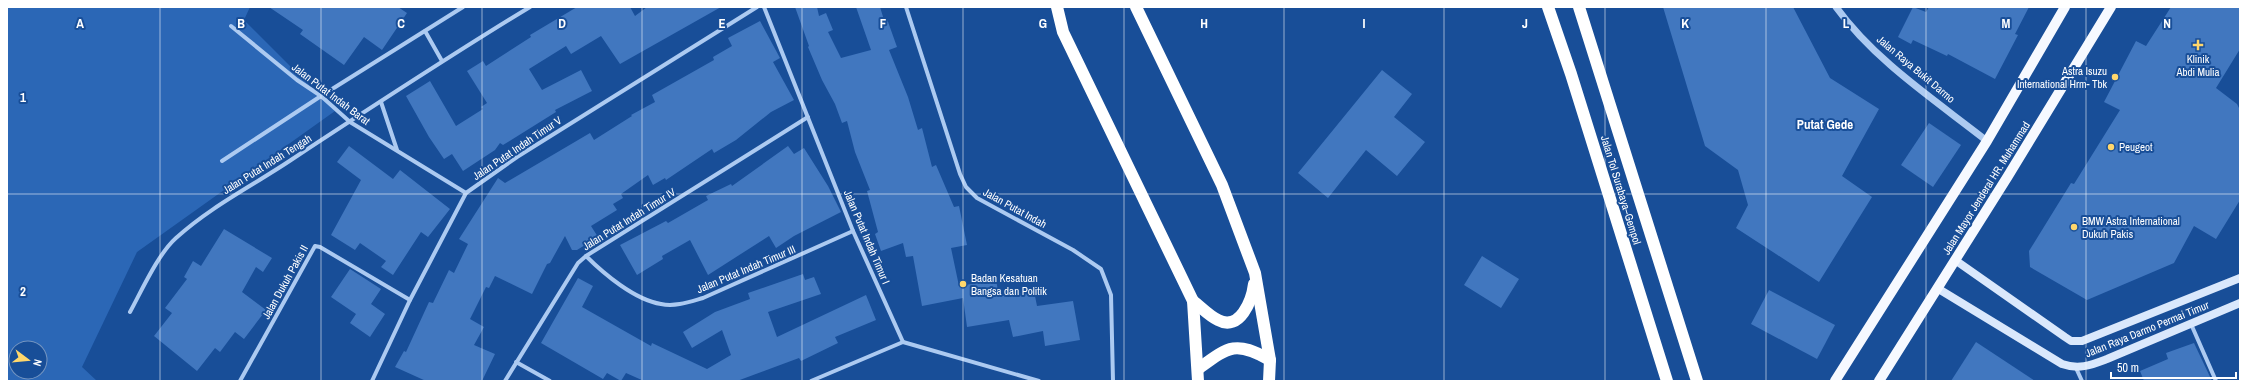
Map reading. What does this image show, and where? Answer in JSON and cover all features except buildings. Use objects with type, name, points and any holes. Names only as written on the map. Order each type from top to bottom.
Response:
[{"type":"highway","points":[[1057,7],[1063,32],[1192,301],[1198,375]]},
{"type":"highway","points":[[1136,7],[1222,185],[1255,273],[1270,360],[1269,381]]},
{"type":"highway","name":"Jalan Tol Surabaya–Gempol","points":[[1548,7],[1571,74],[1667,381]]},
{"type":"highway","name":"Jalan Tol Surabaya–Gempol","points":[[1579,7],[1697,381]]},
{"type":"highway","points":[[1192,301],[1219,321],[1228,322],[1242,316],[1252,298],[1255,273]]},
{"type":"highway","points":[[1198,375],[1223,350],[1238,347],[1256,352],[1270,360]]},
{"type":"main road","name":"Jalan Mayor Jenderal HR. Muhammad","points":[[1879,381],[2111,7]]},
{"type":"main road","points":[[1835,381],[1986,141],[2063,8]]},
{"type":"main road","name":"Jalan Raya Darmo Permai Timur","points":[[1955,260],[2065,337],[2076,341],[2240,278]]},
{"type":"main road","name":"Jalan Raya Darmo Permai Timur","points":[[1938,288],[2062,364],[2076,368],[2107,359],[2240,302]]},
{"type":"street","points":[[222,161],[321,96],[463,7]]},
{"type":"street","name":"Jalan Putat Indah Tengah","points":[[130,312],[152,271],[175,239],[208,212],[350,122],[442,61],[530,7]]},
{"type":"street","name":"Jalan Putat Indah Timur V","points":[[372,381],[410,300],[466,194],[517,157],[757,7]]},
{"type":"street","name":"Jalan Putat Indah Timur I","points":[[764,7],[853,231],[903,342]]},
{"type":"street","name":"Jalan Putat Indah","points":[[906,7],[957,167],[966,187],[977,198],[1073,250],[1101,269],[1111,295],[1113,381]]},
{"type":"street","name":"Jalan Raya Bukit Darmo","points":[[1836,7],[1853,29],[1880,54],[1986,141]]},
{"type":"street","name":"Jalan Putat Indah Barat","points":[[230,26],[297,80],[321,96],[350,122],[466,194]]},
{"type":"street","points":[[425,31],[442,61]]},
{"type":"street","points":[[380,102],[397,151]]},
{"type":"street","name":"Jalan Putat Indah Timur IV","points":[[506,381],[516,362],[578,263],[586,256],[808,117]]},
{"type":"street","name":"Jalan Putat Indah Timur III","points":[[586,256],[605,275],[630,291],[660,304],[679,304],[703,298],[853,231]]},
{"type":"street","name":"Jalan Dukuh Pakis II","points":[[240,381],[315,246],[320,247],[410,300]]},
{"type":"street","points":[[2191,324],[2216,381]]},
{"type":"street","points":[[811,381],[903,342],[1039,381]]},
{"type":"street","points":[[516,362],[550,381]]},
{"type":"street","points":[[2076,368],[2082,381]]},
{"type":"shaded area","points":[[7,7],[250,7],[244,20],[335,111],[137,252],[82,367],[97,381],[7,381]]},
{"type":"place","name":"Klinik Abdi Mulia","points":[[2198,45]]},
{"type":"place","name":"Astra Isuzu International Hrm- Tbk","points":[[2115,77]]},
{"type":"place","name":"Peugeot","points":[[2111,147]]},
{"type":"place","name":"BMW Astra International Dukuh Pakis","points":[[2074,227]]},
{"type":"place","name":"Badan Kesatuan Bangsa dan Politik","points":[[963,284]]},
{"type":"district","name":"Putat Gede","points":[[1825,124]]}]
